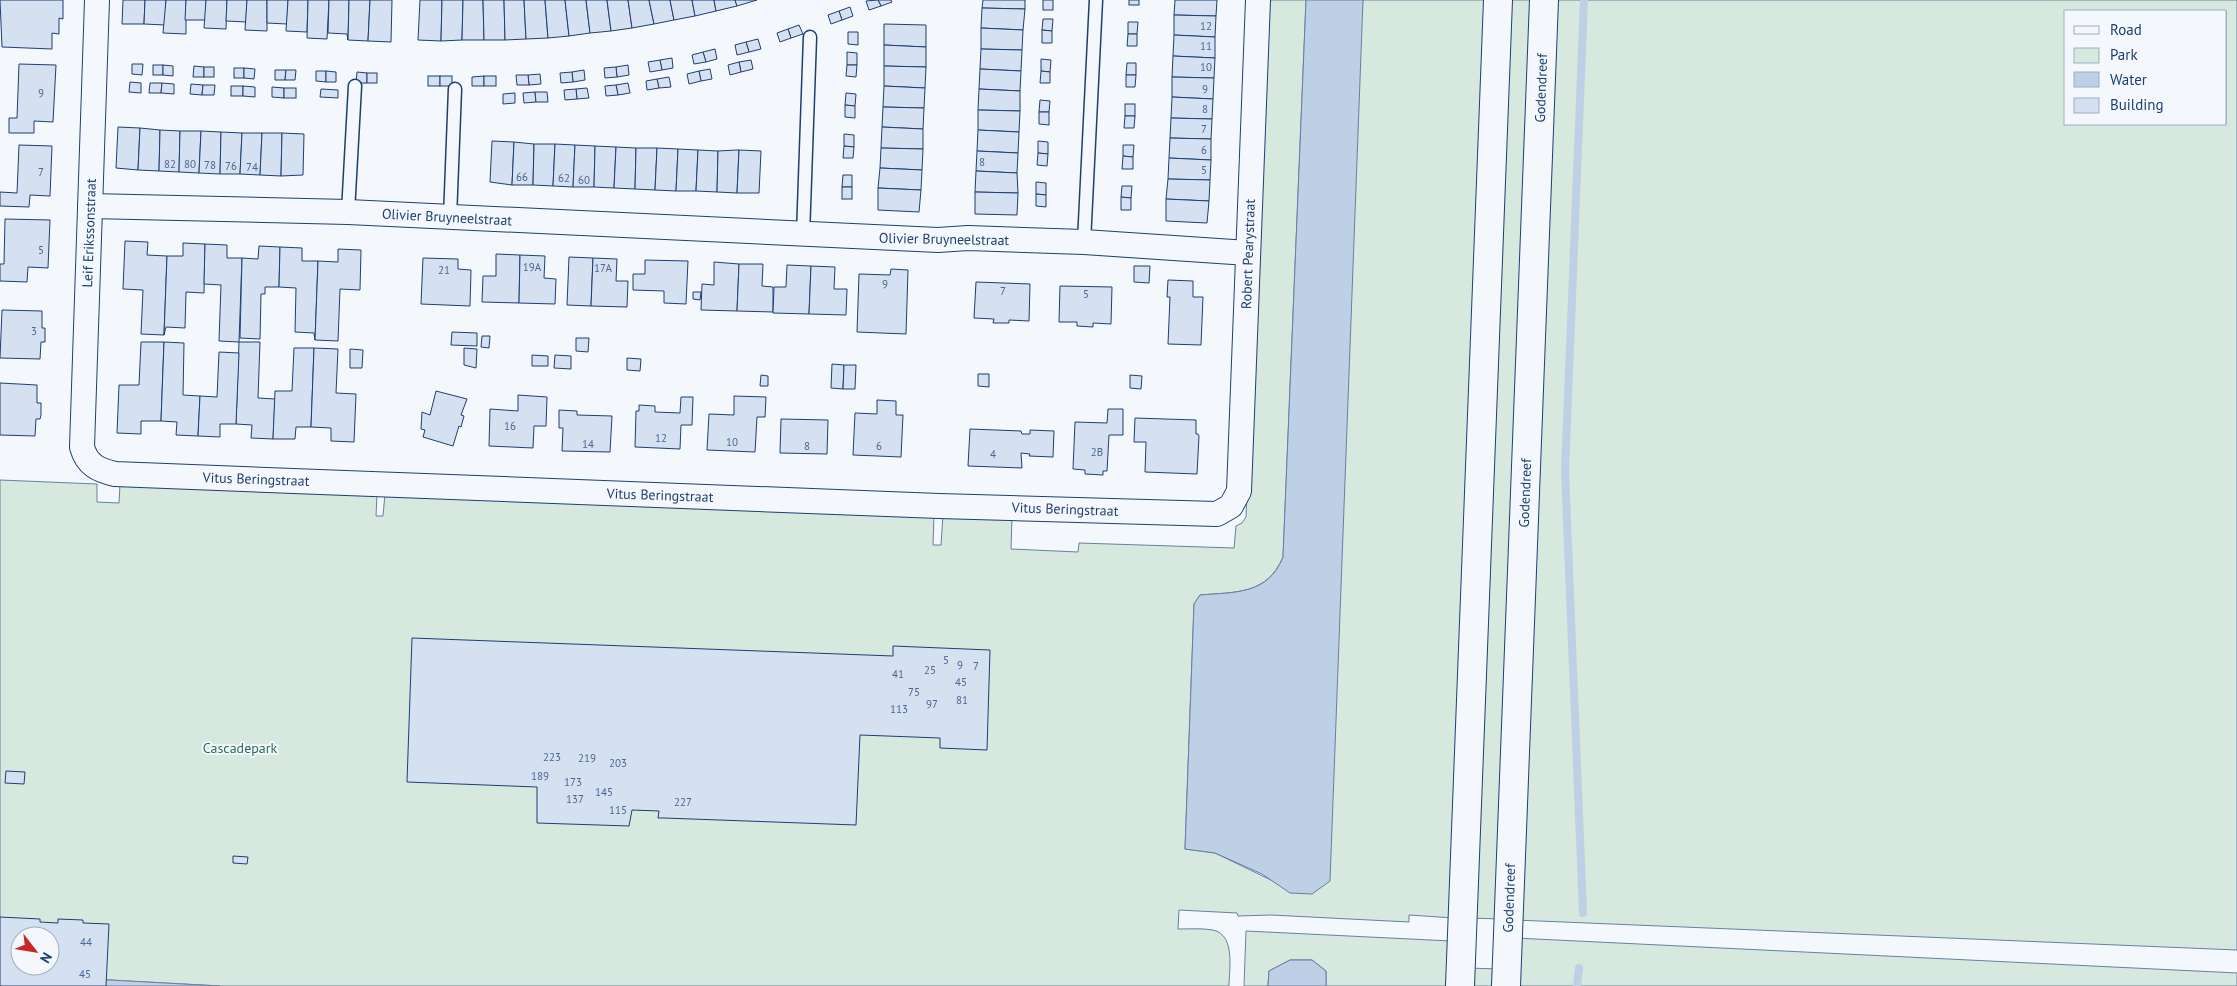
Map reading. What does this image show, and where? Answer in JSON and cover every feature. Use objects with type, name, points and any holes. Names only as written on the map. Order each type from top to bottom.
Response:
[{"type":"main road","points":[[1460,986],[1498,0]]},
{"type":"main road","name":"Godendreef","points":[[1506,973],[1544,0]]},
{"type":"street","name":"Leif Erikssonstraat","points":[[90,464],[84,457],[82,448],[97,0]]},
{"type":"street","name":"Robert Pearystraat","points":[[1231,506],[1239,491],[1258,0]]},
{"type":"street","name":"Olivier Bruyneelstraat","points":[[90,206],[348,212],[803,235],[938,240],[968,238],[1084,242],[1248,253]]},
{"type":"street","name":"Vitus Beringstraat","points":[[90,464],[101,471],[115,474],[939,506],[1216,514],[1231,506]]},
{"type":"lane","points":[[1084,242],[1096,0]]},
{"type":"lane","points":[[803,235],[810,37]]},
{"type":"lane","points":[[348,212],[355,86]]},
{"type":"lane","points":[[450,218],[455,88]]},
{"type":"green space","name":"Cascadepark","points":[[1265,0],[1306,0],[1283,557],[1268,579],[1259,585],[1237,592],[1200,595],[1194,604],[1185,849],[1215,853],[1273,881],[1363,0],[1489,0],[1454,918],[1409,915],[1409,922],[1271,915],[1238,916],[1237,913],[1179,910],[1178,929],[1213,930],[1220,933],[1225,939],[1230,954],[1229,986],[220,986],[37,976],[60,976],[60,926],[10,926],[10,975],[0,974],[0,480],[97,484],[97,502],[119,503],[120,484],[377,494],[376,516],[383,516],[385,494],[934,515],[933,545],[941,545],[943,515],[1012,517],[1011,549],[1078,552],[1079,543],[1234,548],[1236,526],[1242,523],[1246,517]]},
{"type":"green space","points":[[1503,0],[1535,0],[1501,919],[1469,918]]},
{"type":"green space","points":[[1551,0],[2237,0],[2237,950],[1515,920]]},
{"type":"green space","points":[[1246,931],[1451,941],[1449,986],[1326,986],[1326,971],[1312,960],[1290,960],[1269,971],[1268,986],[1244,986]]},
{"type":"green space","points":[[1515,938],[2237,973],[2237,986],[1514,986]]},
{"type":"green space","points":[[1467,968],[1499,969],[1498,986],[1467,986]]},
{"type":"water","points":[[1306,0],[1363,0],[1330,881],[1312,894],[1290,893],[1262,874],[1215,853],[1185,849],[1194,604],[1200,595],[1238,592],[1259,585],[1269,579],[1283,557]]},
{"type":"water","points":[[1290,960],[1312,960],[1326,971],[1326,986],[1268,986],[1269,971]]},
{"type":"water","points":[[0,974],[220,986],[0,986]]},
{"type":"building","points":[[0,0],[63,0],[63,19],[59,18],[59,34],[52,33],[52,49],[2,47]]},
{"type":"building","points":[[123,0],[145,0],[144,24],[122,24]]},
{"type":"building","points":[[145,0],[166,0],[165,25],[144,24]]},
{"type":"building","points":[[166,0],[186,0],[186,34],[163,33]]},
{"type":"building","points":[[186,0],[206,0],[206,20],[185,20]]},
{"type":"building","points":[[206,0],[227,0],[226,29],[204,28]]},
{"type":"building","points":[[227,0],[247,0],[246,22],[226,21]]},
{"type":"building","points":[[247,0],[267,0],[267,31],[245,30]]},
{"type":"building","points":[[267,0],[288,0],[287,24],[267,23]]},
{"type":"building","points":[[288,0],[308,0],[307,32],[286,31]]},
{"type":"building","points":[[308,0],[329,0],[327,39],[307,38]]},
{"type":"building","points":[[329,0],[349,0],[348,40],[347,34],[328,33]]},
{"type":"building","points":[[349,0],[370,0],[368,41],[348,40]]},
{"type":"building","points":[[370,0],[392,0],[391,42],[368,41]]},
{"type":"building","points":[[420,0],[442,0],[441,41],[418,40]]},
{"type":"building","points":[[442,0],[463,0],[462,40],[441,41]]},
{"type":"building","points":[[463,0],[483,0],[484,40],[462,40]]},
{"type":"building","points":[[483,0],[504,0],[505,40],[484,40]]},
{"type":"building","points":[[504,0],[524,0],[526,39],[505,40]]},
{"type":"building","points":[[524,0],[545,0],[548,38],[526,39]]},
{"type":"building","points":[[545,0],[565,0],[569,36],[548,38]]},
{"type":"building","points":[[565,0],[586,0],[590,33],[569,36]]},
{"type":"building","points":[[586,0],[607,0],[611,31],[590,33]]},
{"type":"building","points":[[607,0],[628,0],[632,28],[611,31]]},
{"type":"building","points":[[628,0],[649,0],[654,24],[632,28]]},
{"type":"building","points":[[649,0],[670,0],[674,20],[654,24]]},
{"type":"building","points":[[670,0],[692,0],[695,16],[674,20]]},
{"type":"building","points":[[692,0],[714,0],[716,11],[695,16]]},
{"type":"building","points":[[714,0],[735,0],[737,6],[716,11]]},
{"type":"building","points":[[735,0],[757,0],[737,6]]},
{"type":"building","points":[[878,0],[891,0],[892,2],[881,6]]},
{"type":"building","points":[[878,0],[881,6],[869,10],[866,1]]},
{"type":"building","points":[[983,0],[1025,0],[1025,9],[982,8]]},
{"type":"building","points":[[1043,0],[1053,0],[1053,10],[1043,10]]},
{"type":"building","points":[[1129,0],[1139,0],[1139,5],[1129,5]]},
{"type":"building","points":[[1175,0],[1217,0],[1216,16],[1174,15]]},
{"type":"building","points":[[850,7],[853,16],[842,20],[839,11]]},
{"type":"building","points":[[982,8],[1025,9],[1023,30],[981,28]]},
{"type":"building","points":[[839,11],[842,20],[831,24],[828,15]]},
{"type":"building","points":[[1174,15],[1216,16],[1215,37],[1174,35]]},
{"type":"building","points":[[1043,19],[1053,19],[1052,31],[1042,30]]},
{"type":"building","points":[[1128,22],[1138,22],[1137,34],[1128,34]]},
{"type":"building","points":[[884,24],[926,25],[926,47],[884,45]]},
{"type":"building","points":[[799,25],[803,34],[791,38],[788,29]]},
{"type":"building","points":[[981,28],[1023,30],[1022,50],[981,49]]},
{"type":"building","points":[[788,29],[791,38],[780,42],[777,33]]},
{"type":"building","points":[[1042,30],[1052,31],[1052,43],[1042,43]]},
{"type":"building","points":[[848,32],[858,32],[858,45],[848,44]]},
{"type":"building","points":[[1128,34],[1137,34],[1137,46],[1127,46]]},
{"type":"building","points":[[1174,35],[1215,37],[1215,58],[1173,56]]},
{"type":"building","points":[[758,39],[761,49],[749,52],[746,42]]},
{"type":"building","points":[[746,42],[749,52],[737,55],[735,45]]},
{"type":"building","points":[[884,45],[926,47],[926,67],[884,66]]},
{"type":"building","points":[[715,49],[717,59],[706,62],[703,52]]},
{"type":"building","points":[[981,49],[1022,50],[1021,71],[980,69]]},
{"type":"building","points":[[703,52],[706,62],[694,64],[692,55]]},
{"type":"building","points":[[847,52],[857,53],[857,65],[847,65]]},
{"type":"building","points":[[1173,56],[1215,58],[1214,78],[1172,77]]},
{"type":"building","points":[[672,58],[673,68],[662,70],[660,60]]},
{"type":"building","points":[[1041,59],[1051,60],[1050,72],[1041,71]]},
{"type":"building","points":[[660,60],[662,70],[650,72],[648,62]]},
{"type":"building","points":[[751,60],[753,69],[741,72],[739,62]]},
{"type":"building","points":[[739,62],[741,72],[730,75],[728,65]]},
{"type":"building","points":[[1127,63],[1136,63],[1136,75],[1126,75]]},
{"type":"building","points":[[19,64],[56,65],[53,122],[34,121],[34,133],[9,133],[9,118],[17,118]]},
{"type":"building","points":[[132,64],[143,64],[142,75],[132,74]]},
{"type":"building","points":[[153,65],[163,65],[163,75],[153,75]]},
{"type":"building","points":[[163,65],[173,66],[173,76],[163,75]]},
{"type":"building","points":[[628,65],[629,75],[617,77],[616,67]]},
{"type":"building","points":[[847,65],[857,65],[856,77],[846,76]]},
{"type":"building","points":[[194,66],[204,67],[204,77],[193,77]]},
{"type":"building","points":[[884,66],[926,67],[925,88],[884,86]]},
{"type":"building","points":[[204,67],[214,67],[214,77],[204,77]]},
{"type":"building","points":[[616,67],[617,77],[605,78],[604,68]]},
{"type":"building","points":[[234,68],[244,68],[244,78],[234,78]]},
{"type":"building","points":[[244,68],[255,69],[254,79],[244,78]]},
{"type":"building","points":[[710,69],[712,79],[701,81],[699,71]]},
{"type":"building","points":[[980,69],[1021,71],[1020,91],[979,89]]},
{"type":"building","points":[[275,70],[286,70],[285,80],[275,80]]},
{"type":"building","points":[[286,70],[296,70],[295,80],[285,80]]},
{"type":"building","points":[[584,70],[585,80],[573,82],[572,72]]},
{"type":"building","points":[[316,71],[326,71],[326,82],[316,81]]},
{"type":"building","points":[[326,71],[336,72],[336,82],[326,82]]},
{"type":"building","points":[[699,71],[701,81],[689,84],[687,74]]},
{"type":"building","points":[[1041,71],[1050,72],[1050,83],[1040,83]]},
{"type":"building","points":[[357,72],[367,73],[367,83],[356,83]]},
{"type":"building","points":[[572,72],[573,82],[561,83],[560,73]]},
{"type":"building","points":[[367,73],[377,73],[377,83],[367,83]]},
{"type":"building","points":[[540,74],[541,84],[529,85],[528,75]]},
{"type":"building","points":[[516,75],[528,75],[529,85],[517,85]]},
{"type":"building","points":[[1126,75],[1136,75],[1135,87],[1126,87]]},
{"type":"building","points":[[428,76],[440,76],[440,86],[428,86]]},
{"type":"building","points":[[440,76],[452,76],[452,86],[440,86]]},
{"type":"building","points":[[484,76],[484,86],[472,86],[472,77]]},
{"type":"building","points":[[484,76],[496,76],[496,86],[484,86]]},
{"type":"building","points":[[669,77],[671,87],[659,88],[657,79]]},
{"type":"building","points":[[1172,77],[1214,78],[1213,99],[1172,97]]},
{"type":"building","points":[[657,79],[659,88],[647,90],[646,81]]},
{"type":"building","points":[[130,82],[141,83],[141,93],[129,92]]},
{"type":"building","points":[[150,83],[162,83],[161,93],[149,93]]},
{"type":"building","points":[[162,83],[174,84],[174,94],[161,93]]},
{"type":"building","points":[[628,83],[630,93],[618,95],[616,85]]},
{"type":"building","points":[[191,84],[203,85],[202,95],[190,94]]},
{"type":"building","points":[[203,85],[215,85],[214,95],[202,95]]},
{"type":"building","points":[[616,85],[618,95],[606,96],[605,86]]},
{"type":"building","points":[[231,86],[243,86],[243,96],[231,96]]},
{"type":"building","points":[[243,86],[255,87],[255,97],[243,96]]},
{"type":"building","points":[[884,86],[925,88],[924,108],[883,107]]},
{"type":"building","points":[[272,87],[284,88],[284,98],[272,97]]},
{"type":"building","points":[[284,88],[296,88],[296,98],[284,98]]},
{"type":"building","points":[[587,88],[589,98],[577,99],[576,89]]},
{"type":"building","points":[[321,89],[338,90],[338,98],[320,97]]},
{"type":"building","points":[[576,89],[577,99],[565,100],[564,90]]},
{"type":"building","points":[[979,89],[1020,91],[1020,111],[978,110]]},
{"type":"building","points":[[535,92],[536,102],[524,103],[523,93]]},
{"type":"building","points":[[535,92],[547,92],[548,102],[536,102]]},
{"type":"building","points":[[515,93],[515,103],[503,104],[503,94]]},
{"type":"building","points":[[846,93],[856,94],[855,106],[845,105]]},
{"type":"building","points":[[1172,97],[1213,99],[1212,119],[1171,118]]},
{"type":"building","points":[[1040,100],[1050,101],[1049,112],[1039,112]]},
{"type":"building","points":[[1125,104],[1135,104],[1135,116],[1125,116]]},
{"type":"building","points":[[845,105],[855,106],[855,118],[845,117]]},
{"type":"building","points":[[883,107],[924,108],[923,129],[882,127]]},
{"type":"building","points":[[978,110],[1020,111],[1019,132],[978,130]]},
{"type":"building","points":[[1039,112],[1049,112],[1049,125],[1039,124]]},
{"type":"building","points":[[1125,116],[1135,116],[1134,128],[1124,128]]},
{"type":"building","points":[[1171,118],[1212,119],[1211,139],[1170,138]]},
{"type":"building","points":[[118,127],[140,128],[138,170],[116,168]]},
{"type":"building","points":[[882,127],[923,129],[923,149],[881,148]]},
{"type":"building","points":[[140,128],[160,130],[159,171],[138,170]]},
{"type":"building","points":[[160,130],[180,131],[179,172],[159,171]]},
{"type":"building","points":[[978,130],[1019,132],[1018,153],[977,151]]},
{"type":"building","points":[[180,131],[201,131],[199,173],[179,172]]},
{"type":"building","points":[[201,131],[221,132],[220,174],[199,173]]},
{"type":"building","points":[[221,132],[242,133],[240,174],[220,174]]},
{"type":"building","points":[[242,133],[262,133],[260,175],[240,174]]},
{"type":"building","points":[[262,133],[282,133],[281,176],[260,175]]},
{"type":"building","points":[[282,133],[304,134],[303,175],[281,176]]},
{"type":"building","points":[[844,134],[854,135],[854,147],[844,146]]},
{"type":"building","points":[[1170,138],[1211,139],[1211,160],[1169,158]]},
{"type":"building","points":[[492,141],[514,142],[512,185],[490,182]]},
{"type":"building","points":[[1038,141],[1048,142],[1048,154],[1038,153]]},
{"type":"building","points":[[514,142],[534,144],[533,185],[512,185]]},
{"type":"building","points":[[534,144],[555,144],[553,186],[533,185]]},
{"type":"building","points":[[555,144],[575,145],[573,187],[553,186]]},
{"type":"building","points":[[19,145],[52,146],[50,196],[30,195],[29,207],[0,206],[0,192],[17,193]]},
{"type":"building","points":[[575,145],[595,146],[594,187],[573,187]]},
{"type":"building","points":[[1123,145],[1134,145],[1133,157],[1123,156]]},
{"type":"building","points":[[595,146],[616,147],[614,188],[594,187]]},
{"type":"building","points":[[844,146],[854,147],[853,158],[843,158]]},
{"type":"building","points":[[616,147],[636,148],[635,189],[614,188]]},
{"type":"building","points":[[636,148],[657,148],[655,190],[635,189]]},
{"type":"building","points":[[657,148],[678,149],[676,191],[655,190]]},
{"type":"building","points":[[881,148],[923,149],[922,170],[880,168]]},
{"type":"building","points":[[678,149],[698,150],[696,191],[676,191]]},
{"type":"building","points":[[698,150],[718,151],[717,192],[696,191]]},
{"type":"building","points":[[739,150],[737,193],[717,192],[718,151]]},
{"type":"building","points":[[739,150],[761,151],[759,193],[737,193]]},
{"type":"building","points":[[977,151],[1018,153],[1017,173],[976,171]]},
{"type":"building","points":[[1038,153],[1048,154],[1047,166],[1037,165]]},
{"type":"building","points":[[1123,156],[1133,157],[1133,169],[1122,169]]},
{"type":"building","points":[[1169,158],[1211,160],[1210,180],[1168,179]]},
{"type":"building","points":[[880,168],[922,170],[921,190],[878,188]]},
{"type":"building","points":[[976,171],[1017,173],[1018,193],[975,192]]},
{"type":"building","points":[[843,175],[852,175],[852,187],[842,187]]},
{"type":"building","points":[[1168,179],[1210,180],[1209,201],[1166,199]]},
{"type":"building","points":[[1036,182],[1046,183],[1046,195],[1036,194]]},
{"type":"building","points":[[1122,186],[1132,186],[1131,198],[1121,197]]},
{"type":"building","points":[[842,187],[852,187],[852,199],[842,199]]},
{"type":"building","points":[[878,188],[921,190],[919,212],[878,210]]},
{"type":"building","points":[[975,192],[1018,193],[1017,215],[975,214]]},
{"type":"building","points":[[1036,194],[1046,195],[1046,207],[1036,206]]},
{"type":"building","points":[[1121,197],[1131,198],[1131,210],[1121,210]]},
{"type":"building","points":[[1166,199],[1209,201],[1207,223],[1166,221]]},
{"type":"building","points":[[5,219],[50,220],[48,268],[28,267],[27,282],[0,281],[0,264],[4,264]]},
{"type":"building","points":[[125,241],[148,242],[147,255],[167,256],[164,335],[141,334],[143,290],[123,289]]},
{"type":"building","points":[[183,243],[205,244],[204,293],[186,292],[185,328],[166,327],[164,335],[167,256],[183,256]]},
{"type":"building","points":[[205,244],[227,245],[227,258],[242,258],[239,342],[219,341],[221,285],[204,284]]},
{"type":"building","points":[[259,246],[280,247],[279,287],[265,287],[265,294],[261,294],[260,339],[240,338],[242,258],[258,259]]},
{"type":"building","points":[[280,247],[302,248],[302,261],[318,261],[315,340],[314,333],[295,332],[296,288],[279,287]]},
{"type":"building","points":[[338,249],[361,250],[360,290],[340,289],[338,341],[315,340],[318,261],[338,262]]},
{"type":"building","points":[[496,254],[520,255],[519,303],[482,302],[483,276],[496,276]]},
{"type":"building","points":[[520,255],[545,256],[544,278],[556,279],[555,304],[519,303]]},
{"type":"building","points":[[569,257],[593,258],[591,306],[567,305]]},
{"type":"building","points":[[423,258],[458,259],[458,269],[471,270],[470,306],[421,304]]},
{"type":"building","points":[[593,258],[617,259],[616,281],[628,281],[627,307],[591,306]]},
{"type":"building","points":[[645,260],[688,261],[686,304],[664,303],[664,291],[633,290],[633,274],[645,274]]},
{"type":"building","points":[[714,262],[739,264],[737,311],[701,310],[702,284],[714,285]]},
{"type":"building","points":[[739,264],[763,264],[762,286],[773,287],[773,312],[737,311]]},
{"type":"building","points":[[787,265],[811,266],[809,314],[773,313],[774,287],[786,287]]},
{"type":"building","points":[[811,266],[835,267],[834,289],[847,289],[846,315],[809,314]]},
{"type":"building","points":[[1134,266],[1150,266],[1149,283],[1134,282]]},
{"type":"building","points":[[891,269],[908,270],[906,334],[857,332],[859,274],[890,275]]},
{"type":"building","points":[[1168,280],[1193,281],[1193,297],[1203,297],[1201,345],[1168,344],[1170,297],[1167,297]]},
{"type":"building","points":[[976,282],[1030,284],[1029,321],[1009,320],[1009,323],[993,323],[994,319],[974,318]]},
{"type":"building","points":[[1060,286],[1112,287],[1111,324],[1093,323],[1093,327],[1077,326],[1077,322],[1059,322]]},
{"type":"building","points":[[693,292],[701,292],[700,300],[693,299]]},
{"type":"building","points":[[2,310],[42,311],[42,328],[45,328],[45,342],[41,342],[40,359],[0,358]]},
{"type":"building","points":[[452,332],[477,333],[477,346],[451,345]]},
{"type":"building","points":[[482,336],[490,336],[489,348],[481,347]]},
{"type":"building","points":[[576,338],[589,338],[588,352],[576,351]]},
{"type":"building","points":[[141,342],[164,342],[161,421],[141,421],[141,434],[117,433],[119,385],[139,385]]},
{"type":"building","points":[[164,342],[184,343],[183,395],[200,396],[198,436],[176,435],[177,422],[161,421]]},
{"type":"building","points":[[239,342],[260,342],[258,398],[275,399],[273,439],[251,438],[252,425],[236,424]]},
{"type":"building","points":[[294,348],[314,348],[311,427],[296,427],[295,439],[273,439],[275,391],[292,391]]},
{"type":"building","points":[[314,348],[338,349],[336,393],[356,394],[354,442],[331,441],[331,428],[311,427]]},
{"type":"building","points":[[464,348],[477,349],[476,368],[464,365]]},
{"type":"building","points":[[350,349],[363,350],[362,368],[350,368]]},
{"type":"building","points":[[219,352],[239,353],[236,424],[220,424],[220,437],[198,436],[200,396],[217,397]]},
{"type":"building","points":[[532,355],[548,356],[548,366],[532,366]]},
{"type":"building","points":[[555,355],[571,356],[571,369],[554,368]]},
{"type":"building","points":[[627,358],[641,359],[640,371],[627,370]]},
{"type":"building","points":[[832,364],[844,365],[843,389],[831,388]]},
{"type":"building","points":[[844,365],[856,365],[855,389],[843,389]]},
{"type":"building","points":[[978,374],[989,374],[989,387],[978,386]]},
{"type":"building","points":[[761,375],[768,376],[768,386],[760,386]]},
{"type":"building","points":[[1130,375],[1142,376],[1141,389],[1130,388]]},
{"type":"building","points":[[0,383],[37,385],[37,403],[41,403],[41,415],[40,419],[36,419],[35,436],[0,435]]},
{"type":"building","points":[[436,391],[467,399],[461,415],[464,416],[461,427],[459,426],[453,446],[423,437],[425,430],[421,429],[422,412],[430,415]]},
{"type":"building","points":[[518,395],[547,397],[546,426],[534,426],[533,448],[489,446],[490,409],[518,411]]},
{"type":"building","points":[[734,396],[766,397],[765,417],[757,417],[755,452],[707,450],[709,414],[734,415]]},
{"type":"building","points":[[681,397],[693,397],[692,425],[681,425],[680,449],[635,447],[636,411],[639,411],[639,405],[655,406],[655,412],[680,413]]},
{"type":"building","points":[[877,400],[896,401],[896,415],[903,415],[901,457],[853,455],[855,413],[877,414]]},
{"type":"building","points":[[1108,409],[1123,409],[1123,435],[1109,435],[1107,471],[1103,471],[1103,475],[1085,474],[1085,470],[1073,469],[1075,422],[1107,423]]},
{"type":"building","points":[[559,410],[577,411],[577,415],[612,416],[610,452],[562,451],[563,428],[559,428]]},
{"type":"building","points":[[1135,418],[1196,420],[1196,434],[1199,436],[1197,474],[1145,472],[1146,442],[1134,442]]},
{"type":"building","points":[[781,419],[828,420],[827,454],[780,453]]},
{"type":"building","points":[[970,429],[1021,431],[1022,434],[1030,434],[1030,430],[1054,431],[1053,457],[1029,456],[1030,454],[1021,453],[1022,468],[968,466]]},
{"type":"building","points":[[412,638],[893,656],[893,646],[990,650],[987,750],[940,748],[940,738],[860,735],[856,825],[658,818],[659,811],[632,810],[629,826],[537,823],[537,787],[407,782]]},
{"type":"building","points":[[6,771],[25,772],[24,784],[5,783]]},
{"type":"building","points":[[233,856],[248,857],[247,864],[233,863]]},
{"type":"building","points":[[0,917],[40,919],[40,922],[58,923],[58,919],[83,920],[83,923],[109,924],[106,986],[0,986]]},
{"type":"waterway","points":[[1583,913],[1565,471],[1584,0]]},
{"type":"waterway","points":[[1577,986],[1579,968]]}]
